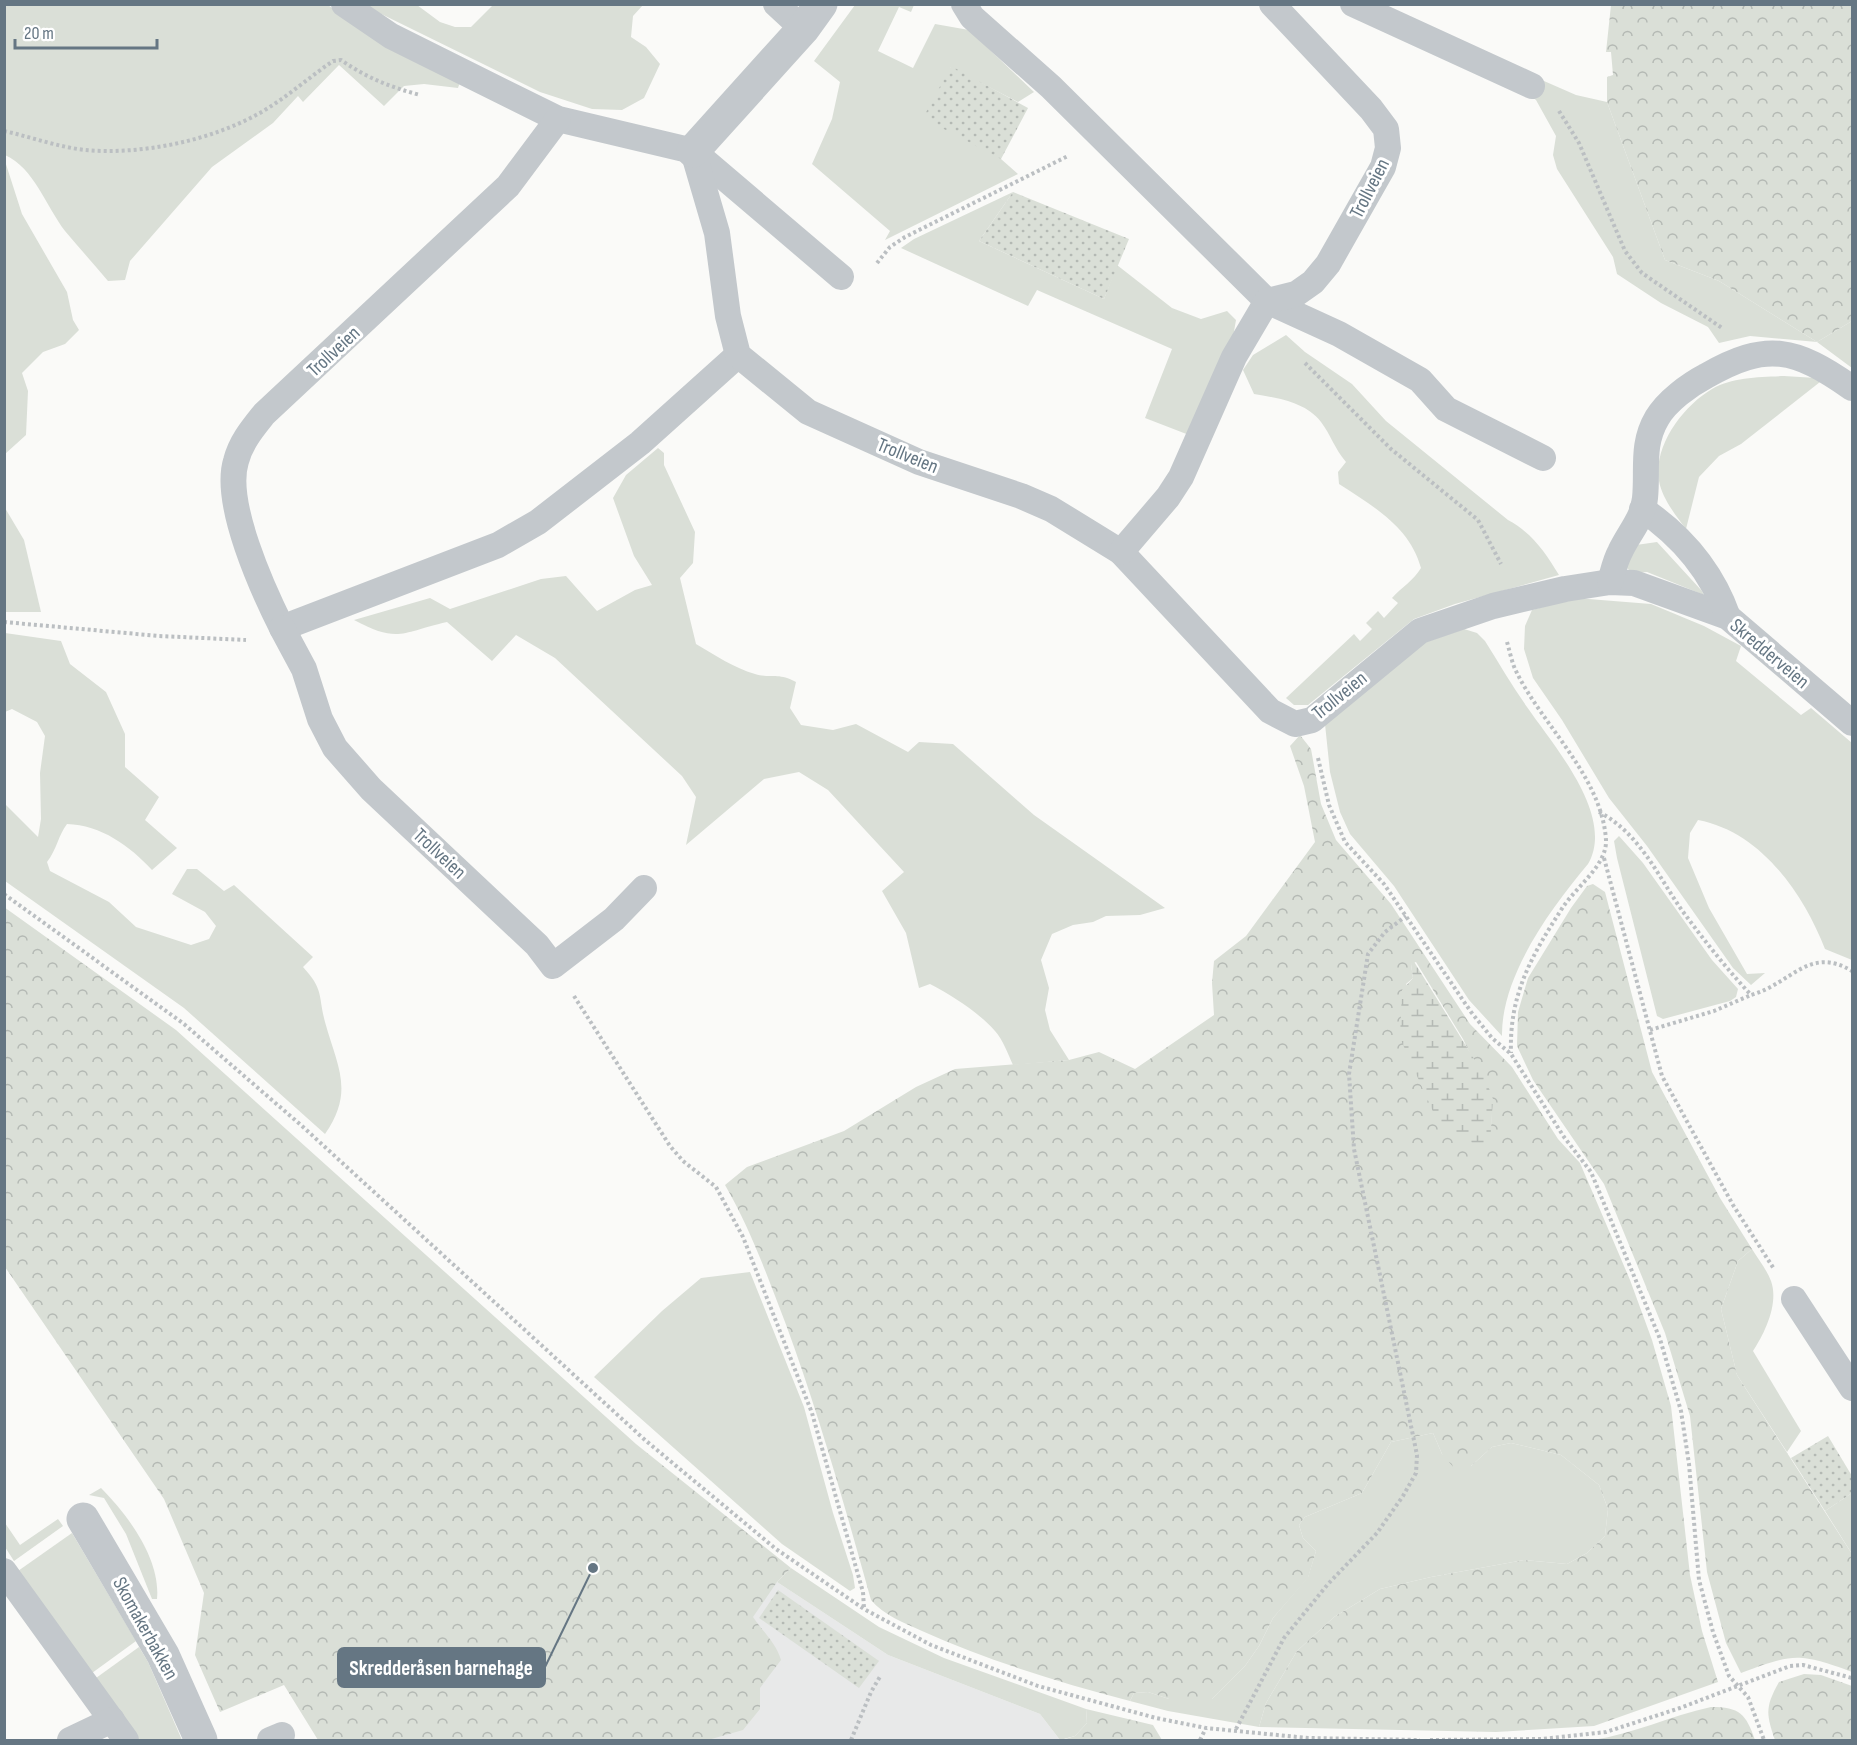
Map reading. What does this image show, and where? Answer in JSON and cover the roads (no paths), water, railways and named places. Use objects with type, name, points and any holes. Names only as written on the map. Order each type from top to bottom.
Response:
[{"type":"street","points":[[693,151],[812,17]]},
{"type":"street","name":"Skomakerbakken","points":[[82,1518],[163,1655],[201,1740]]},
{"type":"lane","points":[[344,4],[391,36],[558,119],[693,151],[841,277]]},
{"type":"lane","points":[[776,4],[812,17]]},
{"type":"lane","points":[[964,4],[972,16],[1102,136],[1264,308],[1339,334],[1420,380],[1446,409],[1543,458]]},
{"type":"lane","name":"Trollveien","points":[[1264,308],[1296,294],[1313,282],[1328,264],[1383,167],[1389,148],[1386,129],[1371,109],[1272,4]]},
{"type":"lane","points":[[1353,4],[1533,86]]},
{"type":"lane","name":"Trollveien","points":[[558,119],[508,186],[264,414],[243,442],[235,464],[238,510],[246,544],[282,628],[304,669],[320,719],[335,748],[371,789],[537,945],[553,966],[614,919],[644,888]]},
{"type":"lane","points":[[282,628],[498,545],[538,522],[640,442],[738,355],[728,316],[717,233],[693,151]]},
{"type":"lane","points":[[1121,552],[1172,490],[1234,357],[1264,308]]},
{"type":"lane","points":[[1610,582],[1619,553],[1645,499],[1644,469],[1648,439],[1658,417],[1696,381],[1735,359],[1768,352],[1796,357],[1835,375],[1852,388]]},
{"type":"lane","name":"Trollveien","points":[[738,355],[808,412],[920,462],[1022,496],[1050,509],[1121,552],[1270,711],[1294,724],[1312,720],[1420,631],[1493,606],[1565,589],[1610,582]]},
{"type":"lane","points":[[1642,509],[1663,523],[1707,571],[1720,593],[1728,617]]},
{"type":"lane","name":"Skredderveien","points":[[1610,582],[1634,583],[1728,617],[1852,723]]},
{"type":"lane","points":[[1794,1299],[1852,1388]]},
{"type":"lane","points":[[4,1570],[119,1730],[70,1740]]},
{"type":"place","name":"Skredderåsen barnehage","points":[[593,1568]]}]
